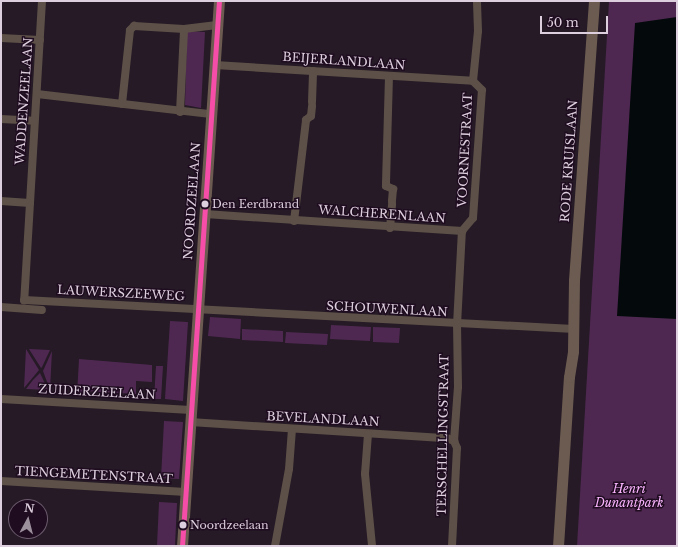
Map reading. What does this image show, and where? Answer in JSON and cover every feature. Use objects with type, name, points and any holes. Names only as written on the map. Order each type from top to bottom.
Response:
[{"type":"main road","name":"NOORDZEELAAN","points":[[182,546],[219,1]]},
{"type":"main road","name":"RODE KRUISLAAN","points":[[586,1],[589,43]]},
{"type":"main road","name":"RODE KRUISLAAN","points":[[558,546],[589,43],[594,1]]},
{"type":"street","name":"WADDENZEELAAN","points":[[42,1],[24,300],[42,301]]},
{"type":"street","name":"VOORNESTRAAT","points":[[462,231],[473,218],[482,90],[473,81],[478,31],[477,1]]},
{"type":"street","points":[[122,104],[130,30],[134,26],[184,29],[217,25]]},
{"type":"street","points":[[180,112],[184,29]]},
{"type":"street","points":[[1,38],[40,40]]},
{"type":"street","name":"BEIJERLANDLAAN","points":[[215,65],[473,81]]},
{"type":"street","points":[[294,221],[306,120],[311,116],[313,71]]},
{"type":"street","points":[[389,76],[386,186],[392,189],[390,228]]},
{"type":"street","points":[[37,94],[180,112],[211,114]]},
{"type":"street","points":[[1,119],[34,121]]},
{"type":"street","points":[[1,201],[30,203]]},
{"type":"street","name":"WALCHERENLAAN","points":[[204,214],[390,228],[462,231]]},
{"type":"street","points":[[457,325],[462,231]]},
{"type":"street","name":"LAUWERSZEEWEG","points":[[42,301],[198,310]]},
{"type":"street","points":[[1,307],[42,310]]},
{"type":"street","name":"SCHOUWENLAAN","points":[[198,310],[457,325],[571,329]]},
{"type":"street","name":"TERSCHELLINGSTRAAT","points":[[452,546],[457,448],[454,441],[458,387],[457,325]]},
{"type":"street","name":"ZUIDERZEELAAN","points":[[1,399],[191,410]]},
{"type":"street","name":"BEVELANDLAAN","points":[[190,422],[447,438],[454,441]]},
{"type":"street","points":[[275,546],[289,469],[292,429]]},
{"type":"street","points":[[368,434],[365,474],[372,546]]},
{"type":"street","name":"TIENGEMETENSTRAAT","points":[[1,481],[186,492]]},
{"type":"green space","name":"Henri Dunantpark","points":[[609,1],[677,1],[677,546],[577,546]]},
{"type":"green space","points":[[187,31],[205,32],[201,108],[185,105]]},
{"type":"green space","points":[[210,317],[241,319],[240,339],[208,336]]},
{"type":"green space","points":[[170,321],[188,322],[183,401],[165,399]]},
{"type":"green space","points":[[331,325],[371,327],[370,341],[330,339]]},
{"type":"green space","points":[[373,327],[400,328],[399,343],[373,342]]},
{"type":"green space","points":[[242,329],[283,331],[283,342],[242,340]]},
{"type":"green space","points":[[286,332],[328,334],[327,345],[285,343]]},
{"type":"green space","points":[[26,349],[39,370],[24,388]]},
{"type":"green space","points":[[29,349],[50,350],[41,368]]},
{"type":"green space","points":[[52,351],[50,390],[43,371]]},
{"type":"green space","points":[[79,359],[152,365],[152,382],[136,381],[136,394],[84,391],[84,395],[77,395]]},
{"type":"green space","points":[[156,366],[163,366],[161,399],[154,399]]},
{"type":"green space","points":[[40,373],[48,390],[26,389],[33,380]]},
{"type":"green space","points":[[164,421],[183,422],[179,479],[161,478]]},
{"type":"green space","points":[[159,502],[177,503],[175,546],[157,546]]},
{"type":"shaded area","points":[[677,17],[677,319],[617,316],[635,23]]},
{"type":"transit line","points":[[182,546],[219,1]]},
{"type":"place","name":"Den Eerdbrand","points":[[205,204]]},
{"type":"place","name":"Noordzeelaan","points":[[183,525]]}]
